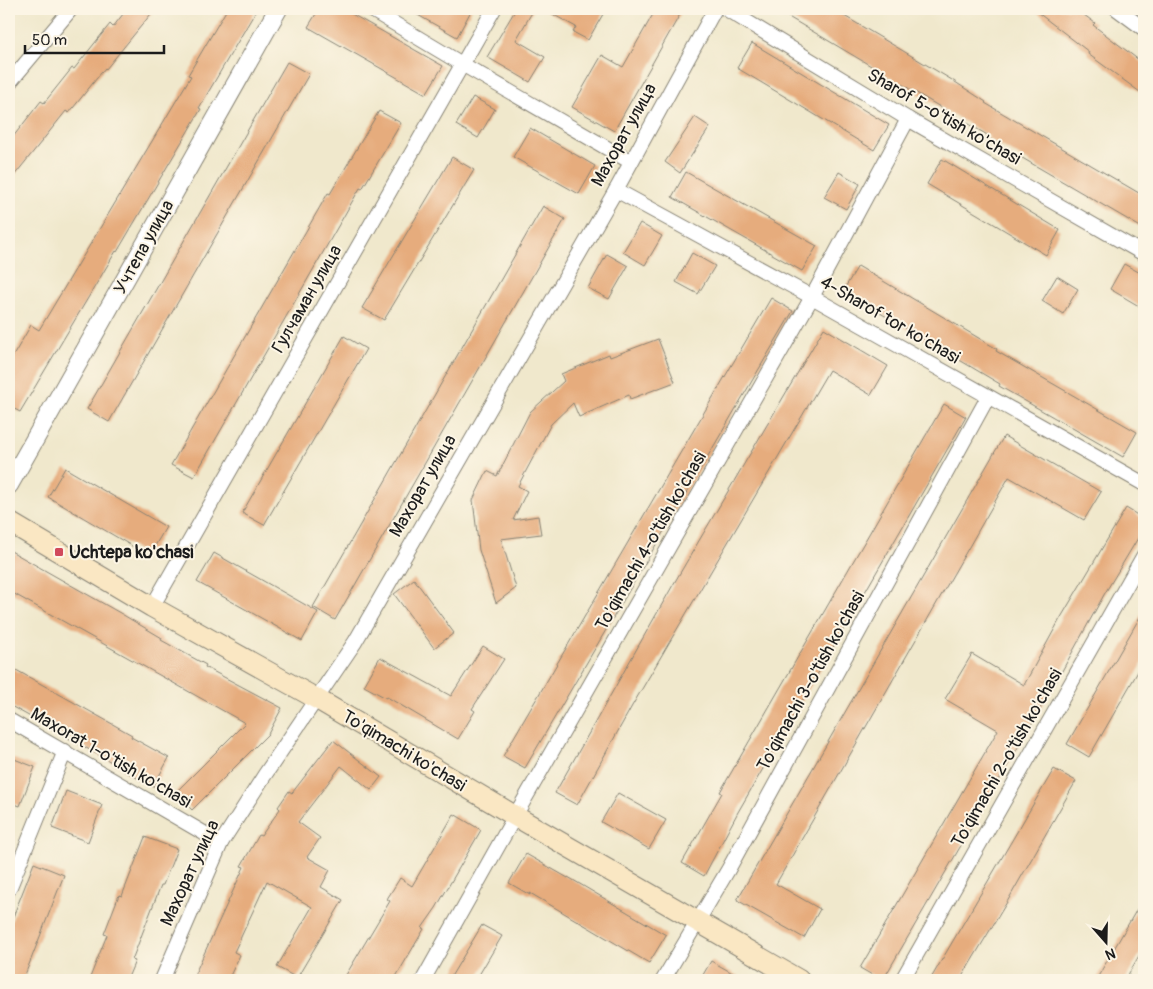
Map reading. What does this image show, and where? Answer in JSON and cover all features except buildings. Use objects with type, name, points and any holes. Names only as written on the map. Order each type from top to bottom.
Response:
[{"type":"main road","name":"To'qimachi ko'chasi","points":[[9,522],[152,607],[317,699],[799,980]]},
{"type":"street","points":[[9,84],[71,9]]},
{"type":"street","name":"Учтепа улица","points":[[9,485],[278,9]]},
{"type":"street","points":[[370,9],[630,162]]},
{"type":"street","name":"Гулчаман улица","points":[[152,607],[494,9]]},
{"type":"street","name":"Махорат улица","points":[[162,980],[221,843],[355,642],[616,190],[715,9]]},
{"type":"street","name":"Sharof 5-o'tish ko'chasi","points":[[726,9],[908,119],[1144,254]]},
{"type":"street","points":[[1117,9],[1144,29]]},
{"type":"street","name":"To'qimachi 4-o'tish ko'chasi","points":[[423,980],[812,297],[908,119]]},
{"type":"street","name":"4-Sharof tor ko'chasi","points":[[616,190],[812,297],[1144,484]]},
{"type":"street","name":"To'qimachi 3-o'tish ko'chasi","points":[[663,980],[728,870],[988,397]]},
{"type":"street","name":"To'qimachi 2-o'tish ko'chasi","points":[[902,980],[1144,555]]},
{"type":"street","name":"Maxorat 1-o'tish ko'chasi","points":[[9,720],[221,843]]},
{"type":"street","points":[[9,889],[65,751]]},
{"type":"place","name":"Uchtepa ko'chasi","points":[[59,552]]}]
